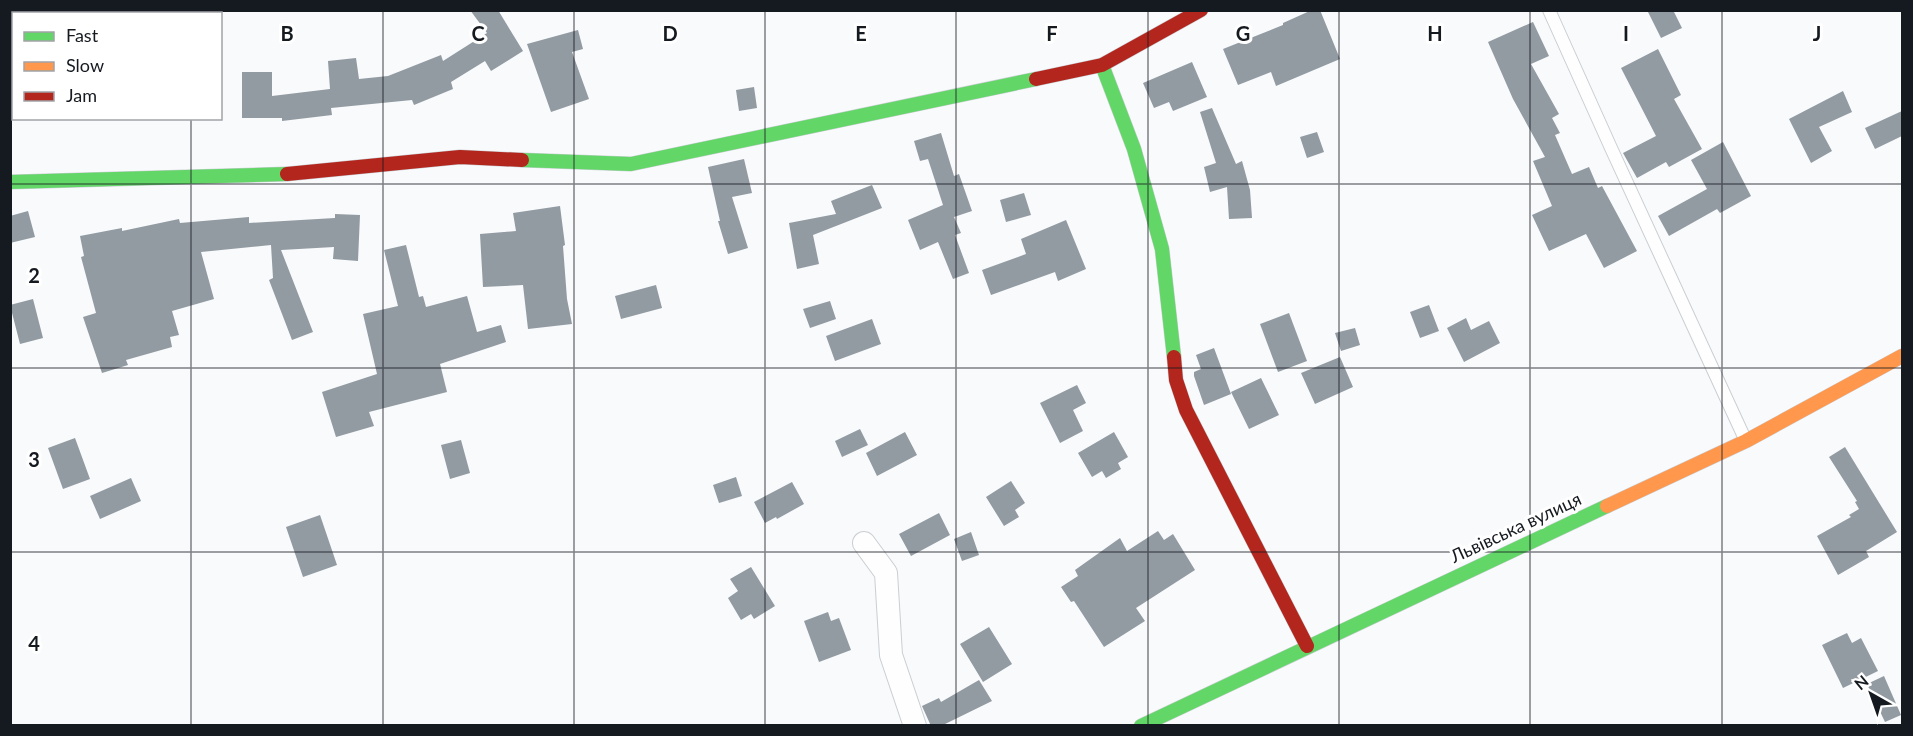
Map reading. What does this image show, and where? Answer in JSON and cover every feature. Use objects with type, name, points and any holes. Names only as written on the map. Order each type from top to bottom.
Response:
[{"type":"street","points":[[10,182],[276,175],[460,158],[631,164],[1102,65],[1201,10]]},
{"type":"street","points":[[1102,65],[1134,149],[1162,249],[1176,380],[1186,410],[1307,646]]},
{"type":"street","name":"Львівська вулиця","points":[[1141,726],[1746,441],[1902,356]]},
{"type":"street","points":[[864,543],[886,573],[891,655],[915,726]]},
{"type":"lane","points":[[1549,10],[1620,170],[1746,441]]},
{"type":"building","points":[[470,10],[498,10],[523,51],[491,71],[485,61],[451,82],[453,89],[414,105],[412,100],[331,108],[332,115],[282,121],[282,118],[242,118],[242,72],[272,72],[272,96],[330,89],[328,61],[356,58],[359,79],[388,76],[441,55],[443,61],[487,33]]},
{"type":"building","points":[[1312,10],[1320,10],[1340,59],[1276,86],[1271,72],[1238,85],[1223,49],[1283,25]]},
{"type":"building","points":[[1647,10],[1673,10],[1682,28],[1661,38]]},
{"type":"building","points":[[1533,22],[1549,56],[1531,64],[1559,114],[1552,118],[1560,133],[1555,135],[1572,174],[1589,167],[1598,188],[1602,186],[1637,251],[1604,268],[1586,234],[1549,251],[1532,215],[1552,206],[1533,161],[1545,157],[1513,99],[1488,42]]},
{"type":"building","points":[[578,30],[583,49],[572,52],[589,99],[551,112],[527,44]]},
{"type":"building","points":[[1658,49],[1681,95],[1674,99],[1702,149],[1669,167],[1666,162],[1637,178],[1623,153],[1656,136],[1621,68]]},
{"type":"building","points":[[1192,62],[1207,97],[1173,111],[1169,102],[1154,108],[1143,83]]},
{"type":"building","points":[[754,87],[757,108],[739,111],[736,90]]},
{"type":"building","points":[[1843,91],[1852,112],[1819,127],[1832,151],[1811,163],[1789,119]]},
{"type":"building","points":[[1212,108],[1236,164],[1242,161],[1250,190],[1252,218],[1229,219],[1227,187],[1210,192],[1204,167],[1216,163],[1200,112]]},
{"type":"building","points":[[1902,111],[1902,136],[1875,149],[1865,128]]},
{"type":"building","points":[[1317,132],[1324,152],[1307,158],[1300,137]]},
{"type":"building","points":[[941,133],[954,176],[959,174],[972,211],[954,217],[961,233],[955,235],[969,273],[953,279],[938,242],[920,250],[908,220],[943,205],[928,159],[920,161],[914,141]]},
{"type":"building","points":[[1723,142],[1751,196],[1720,213],[1717,209],[1669,236],[1658,216],[1707,189],[1691,160]]},
{"type":"building","points":[[744,159],[752,193],[732,197],[748,248],[728,254],[718,221],[720,221],[708,167]]},
{"type":"building","points":[[872,185],[882,208],[813,235],[819,264],[797,269],[789,223],[836,214],[831,201]]},
{"type":"building","points":[[1024,193],[1031,215],[1006,222],[1000,200]]},
{"type":"building","points":[[560,206],[565,245],[563,246],[567,299],[572,324],[528,329],[523,285],[483,287],[480,234],[516,231],[513,213]]},
{"type":"building","points":[[28,211],[35,237],[10,243],[10,216]]},
{"type":"building","points":[[335,214],[360,215],[358,261],[333,259],[334,247],[281,250],[313,332],[292,340],[269,280],[273,278],[271,245],[201,252],[214,299],[172,311],[179,335],[170,337],[172,347],[126,360],[128,365],[102,373],[83,317],[96,313],[81,257],[84,256],[80,236],[122,228],[122,231],[179,219],[180,223],[249,217],[249,223],[335,218]]},
{"type":"building","points":[[1066,220],[1086,269],[1058,281],[1055,272],[991,295],[982,270],[1026,254],[1021,239]]},
{"type":"building","points":[[406,245],[419,297],[423,296],[426,307],[467,296],[477,332],[501,325],[506,342],[440,364],[447,392],[369,412],[374,426],[336,437],[322,392],[377,374],[363,314],[398,306],[384,250]]},
{"type":"building","points":[[656,285],[662,308],[621,319],[615,296]]},
{"type":"building","points":[[33,299],[43,338],[20,344],[10,305]]},
{"type":"building","points":[[830,301],[836,319],[810,328],[803,309]]},
{"type":"building","points":[[1429,305],[1439,331],[1420,338],[1410,312]]},
{"type":"building","points":[[1289,313],[1307,361],[1278,372],[1260,324]]},
{"type":"building","points":[[1466,318],[1471,330],[1489,321],[1500,343],[1464,362],[1447,328]]},
{"type":"building","points":[[872,319],[881,344],[835,361],[826,336]]},
{"type":"building","points":[[1355,328],[1360,345],[1341,351],[1335,333]]},
{"type":"building","points":[[1214,348],[1231,394],[1204,405],[1194,376],[1194,372],[1201,369],[1196,355]]},
{"type":"building","points":[[1340,357],[1353,387],[1315,404],[1301,373]]},
{"type":"building","points":[[1261,378],[1279,415],[1249,429],[1231,392]]},
{"type":"building","points":[[1077,385],[1086,403],[1073,410],[1083,431],[1060,443],[1040,403]]},
{"type":"building","points":[[860,429],[868,445],[842,457],[835,441]]},
{"type":"building","points":[[905,432],[917,455],[877,476],[866,453]]},
{"type":"building","points":[[1114,432],[1128,457],[1118,463],[1121,469],[1106,478],[1102,471],[1092,477],[1078,453]]},
{"type":"building","points":[[75,438],[90,479],[63,489],[48,448]]},
{"type":"building","points":[[461,440],[470,473],[450,479],[441,445]]},
{"type":"building","points":[[1845,447],[1897,532],[1866,551],[1869,557],[1838,575],[1817,536],[1851,517],[1849,515],[1859,509],[1855,502],[1857,501],[1829,457]]},
{"type":"building","points":[[736,477],[742,496],[719,503],[713,485]]},
{"type":"building","points":[[131,478],[141,501],[100,519],[90,496]]},
{"type":"building","points":[[1011,481],[1025,503],[1015,510],[1019,517],[1004,526],[986,497]]},
{"type":"building","points":[[792,482],[804,504],[765,523],[754,502]]},
{"type":"building","points":[[939,513],[950,535],[911,556],[899,534]]},
{"type":"building","points":[[320,515],[337,565],[303,577],[286,527]]},
{"type":"building","points":[[1158,531],[1164,540],[1173,534],[1195,570],[1136,608],[1145,621],[1104,647],[1074,601],[1071,602],[1061,587],[1078,576],[1075,570],[1120,538],[1127,551]]},
{"type":"building","points":[[971,532],[979,555],[962,561],[954,539]]},
{"type":"building","points":[[751,567],[775,606],[754,619],[751,614],[741,620],[728,598],[738,591],[730,579]]},
{"type":"building","points":[[828,612],[831,621],[839,618],[851,650],[819,662],[804,621]]},
{"type":"building","points":[[989,627],[1012,664],[983,682],[960,644]]},
{"type":"building","points":[[1847,633],[1852,643],[1861,638],[1878,671],[1843,688],[1822,645]]},
{"type":"building","points":[[1884,676],[1901,715],[1885,722],[1867,684]]},
{"type":"building","points":[[979,680],[992,701],[941,726],[931,726],[922,706],[939,698],[941,702]]},
{"type":"traffic: fast","points":[[1102,65],[1134,149],[1162,249],[1174,357]]},
{"type":"traffic: fast","points":[[522,160],[631,164],[1036,79]]},
{"type":"traffic: fast","points":[[10,182],[287,174]]},
{"type":"traffic: fast","points":[[1141,726],[1607,506]]},
{"type":"traffic: slow","points":[[1607,506],[1746,441],[1902,356]]},
{"type":"traffic: jam","points":[[1036,79],[1102,65],[1201,10]]},
{"type":"traffic: jam","points":[[287,174],[460,157],[522,160]]},
{"type":"traffic: jam","points":[[1174,357],[1176,380],[1186,410],[1307,646]]}]
